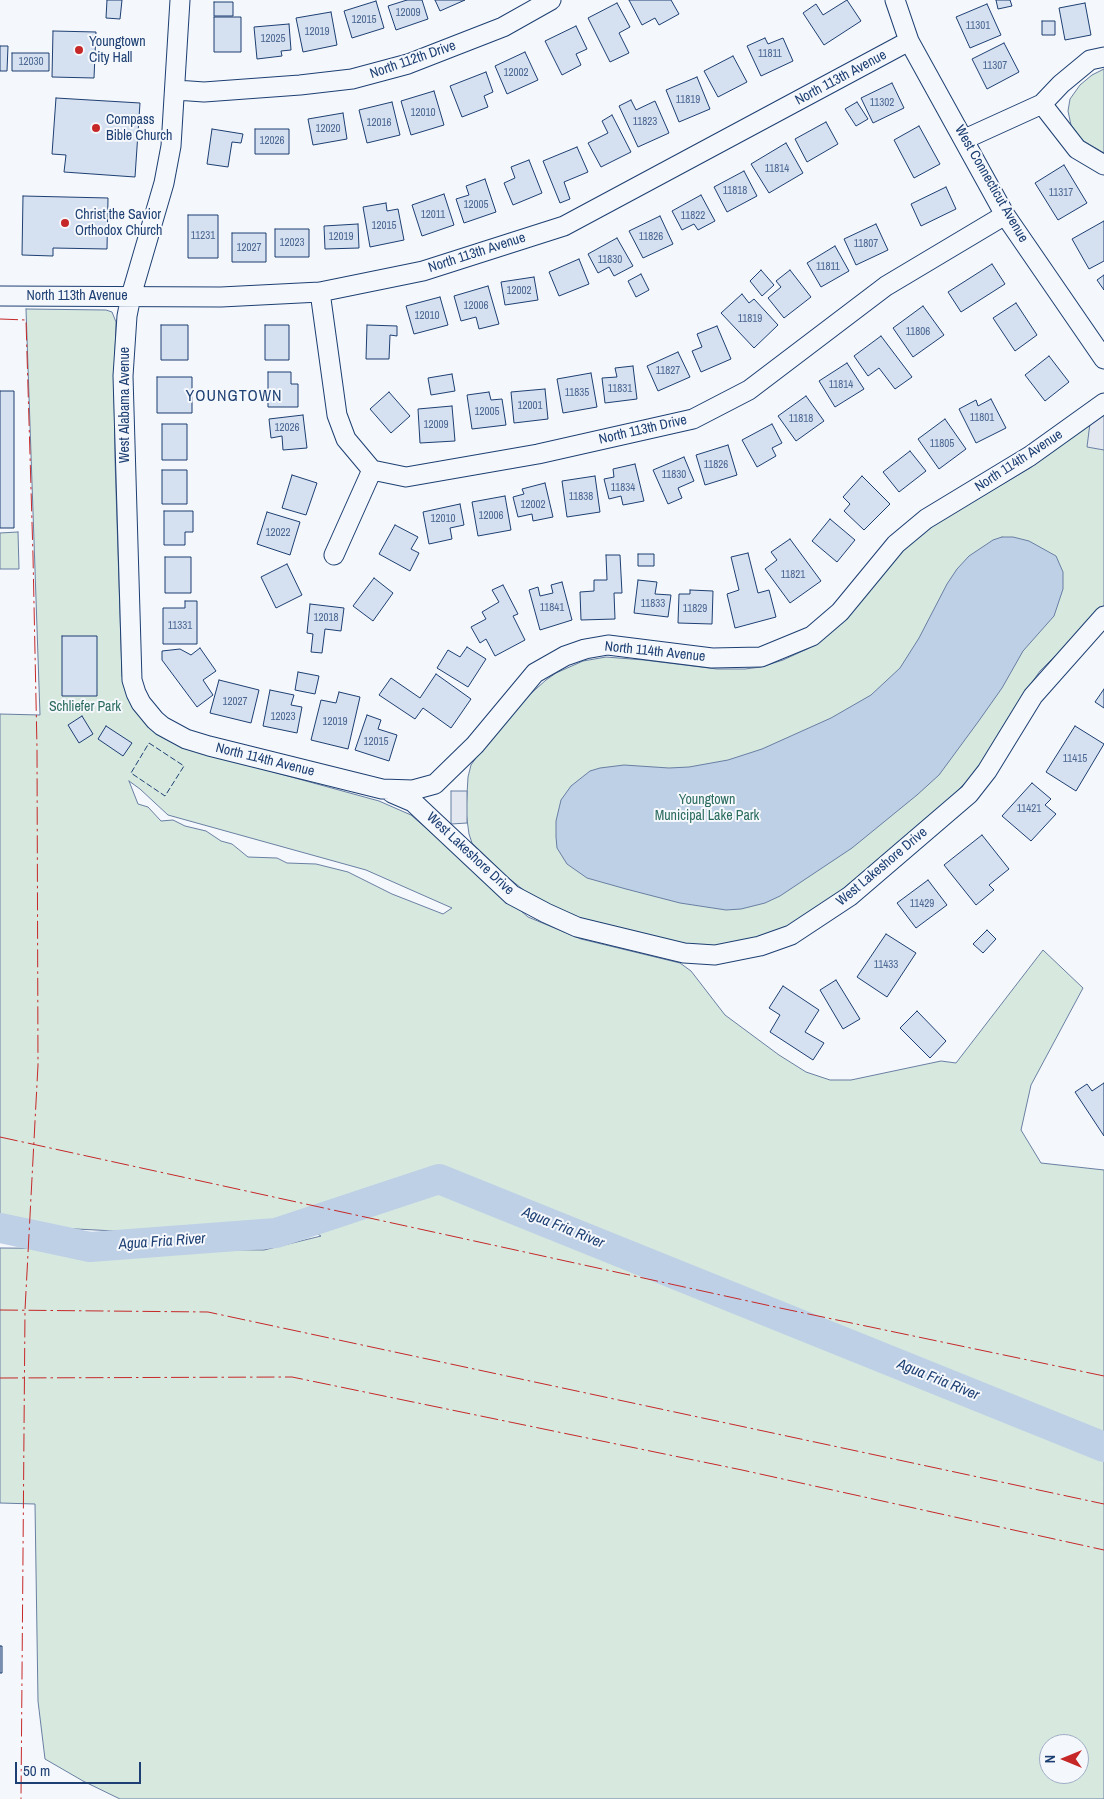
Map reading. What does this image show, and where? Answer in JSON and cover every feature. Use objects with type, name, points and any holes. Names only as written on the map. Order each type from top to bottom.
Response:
[{"type":"street","name":"West Alabama Avenue","points":[[155,720],[144,708],[136,693],[131,673],[123,376],[127,316],[131,296],[164,183],[171,146],[176,90],[180,0]]},
{"type":"street","name":"North 112th Drive","points":[[176,90],[204,92],[352,79],[408,64],[495,30],[551,0]]},
{"type":"street","name":"West Connecticut Avenue","points":[[895,0],[909,41],[1005,214],[1104,359]]},
{"type":"street","name":"North 113th Avenue","points":[[0,296],[221,297],[320,292],[423,271],[564,226],[909,41]]},
{"type":"street","points":[[965,140],[1042,104],[1061,84],[1090,60],[1104,57]]},
{"type":"street","points":[[1042,104],[1077,149],[1104,165]]},
{"type":"street","name":"North 113th Drive","points":[[372,470],[406,477],[538,454],[694,419],[749,390],[886,286],[1005,214]]},
{"type":"street","points":[[320,292],[337,415],[346,439],[372,470],[334,555]]},
{"type":"street","name":"North 114th Avenue","points":[[155,720],[174,733],[209,746],[382,789],[413,790],[435,784],[475,745],[535,673],[565,656],[585,648],[608,646],[712,658],[760,657],[812,636],[840,612],[896,544],[926,519],[1030,456],[1104,403]]},
{"type":"street","name":"West Lakeshore Drive","points":[[382,789],[413,802],[512,895],[577,927],[684,954],[715,955],[760,946],[791,934],[850,896],[969,794],[987,771],[1034,696],[1104,616]]},
{"type":"green space","points":[[1104,69],[1104,153],[1082,140],[1071,125],[1068,111],[1070,99],[1080,85],[1092,75]]},
{"type":"green space","name":"Schliefer Park","points":[[26,309],[106,310],[112,312],[116,322],[114,386],[115,459],[122,676],[133,708],[158,735],[182,747],[379,801],[411,815],[528,917],[581,939],[680,963],[691,971],[725,1015],[779,1055],[806,1072],[830,1080],[851,1080],[941,1061],[956,1063],[1043,950],[1083,988],[1031,1085],[1021,1130],[1041,1163],[1104,1170],[1104,1799],[120,1799],[83,1781],[45,1759],[38,1701],[35,1504],[0,1503],[0,1248],[264,1250],[321,1236],[297,1222],[115,1231],[0,1225],[0,714],[40,715]],"holes":[[[129,781],[168,815],[366,870],[452,908],[443,914],[392,894],[348,872],[316,864],[287,863],[277,858],[248,857],[232,844],[221,841],[206,831],[185,826],[173,820],[161,821],[148,807],[138,804]]]},
{"type":"green space","name":"Youngtown Municipal Lake Park","points":[[1104,413],[1104,607],[1040,671],[980,768],[914,832],[839,892],[785,928],[733,946],[691,947],[576,917],[535,899],[506,876],[472,843],[466,812],[468,777],[471,765],[518,705],[556,673],[583,661],[606,657],[717,669],[745,669],[761,667],[783,660],[807,649],[819,642],[842,622],[901,551],[923,531],[1030,468]]},
{"type":"green space","points":[[18,532],[19,569],[0,569],[0,533]]},
{"type":"shaded area","points":[[1104,413],[1104,450],[1087,447],[1090,423]]},
{"type":"shaded area","points":[[451,791],[467,791],[467,823],[451,824]]},
{"type":"water","points":[[1002,537],[1013,537],[1029,541],[1056,556],[1063,572],[1063,589],[1054,616],[1023,651],[1002,688],[939,775],[852,848],[780,896],[765,903],[741,909],[726,910],[680,903],[587,878],[567,864],[557,848],[556,821],[561,800],[571,786],[590,771],[624,765],[669,768],[689,767],[728,760],[762,749],[831,718],[871,695],[900,668],[957,569],[969,556],[993,540]]},
{"type":"building","points":[[107,0],[122,0],[120,19],[106,18]]},
{"type":"building","points":[[407,0],[422,0],[428,19],[396,30],[388,6]]},
{"type":"building","points":[[435,0],[465,0],[440,11]]},
{"type":"building","points":[[629,0],[671,0],[679,14],[659,25],[655,18],[642,25]]},
{"type":"building","points":[[847,0],[861,21],[824,45],[803,13],[816,4],[823,15]]},
{"type":"building","points":[[996,0],[1010,0],[1012,6],[998,9]]},
{"type":"building","points":[[376,1],[384,28],[352,38],[344,11]]},
{"type":"building","points":[[214,2],[233,2],[233,16],[214,16]]},
{"type":"building","points":[[617,3],[630,27],[619,33],[629,53],[610,62],[588,18]]},
{"type":"building","points":[[1085,3],[1091,35],[1065,40],[1059,8]]},
{"type":"building","points":[[987,4],[1001,35],[970,48],[956,17]]},
{"type":"building","points":[[331,12],[337,45],[303,52],[296,18]]},
{"type":"building","points":[[214,17],[241,17],[241,52],[214,52]]},
{"type":"building","points":[[1042,21],[1055,21],[1055,35],[1042,35]]},
{"type":"building","points":[[289,24],[291,50],[281,51],[282,56],[257,59],[254,27]]},
{"type":"building","points":[[576,26],[587,49],[576,54],[581,65],[562,75],[545,41]]},
{"type":"building","points":[[53,31],[96,32],[94,78],[52,77]]},
{"type":"building","points":[[765,38],[768,44],[783,38],[793,61],[761,76],[747,46]]},
{"type":"building","points":[[1004,43],[1019,72],[987,89],[972,59]]},
{"type":"building","points":[[0,46],[8,46],[7,71],[0,71]]},
{"type":"building","points":[[525,52],[538,80],[507,94],[495,66]]},
{"type":"building","points":[[12,53],[49,53],[49,71],[12,71]]},
{"type":"building","points":[[733,56],[747,82],[718,97],[704,71]]},
{"type":"building","points":[[486,72],[493,92],[484,96],[488,107],[462,117],[450,86]]},
{"type":"building","points":[[697,77],[710,109],[679,122],[666,90]]},
{"type":"building","points":[[892,83],[904,108],[873,123],[861,98]]},
{"type":"building","points":[[434,91],[444,125],[411,135],[401,101]]},
{"type":"building","name":"Compass Bible Church","points":[[56,98],[140,103],[135,177],[64,172],[66,155],[52,154]]},
{"type":"building","points":[[631,100],[636,110],[655,101],[669,133],[638,147],[619,106]]},
{"type":"building","points":[[392,102],[400,135],[367,143],[359,110]]},
{"type":"building","points":[[857,102],[868,119],[856,126],[845,109]]},
{"type":"building","points":[[343,113],[347,139],[313,145],[308,119]]},
{"type":"building","points":[[612,115],[631,152],[601,167],[588,143],[608,133],[602,121]]},
{"type":"building","points":[[826,122],[838,144],[807,162],[795,139]]},
{"type":"building","points":[[919,126],[940,164],[914,178],[894,140]]},
{"type":"building","points":[[212,129],[243,134],[241,143],[232,142],[228,167],[207,164]]},
{"type":"building","points":[[255,129],[289,129],[289,154],[255,154]]},
{"type":"building","points":[[786,143],[803,173],[769,193],[751,164]]},
{"type":"building","points":[[577,147],[588,172],[564,182],[570,199],[560,203],[543,161]]},
{"type":"building","points":[[529,160],[542,193],[513,205],[504,183],[515,178],[511,167]]},
{"type":"building","points":[[1064,165],[1087,203],[1058,220],[1035,183]]},
{"type":"building","points":[[744,171],[757,196],[727,212],[714,187]]},
{"type":"building","points":[[485,179],[496,212],[464,223],[456,199],[469,195],[466,186]]},
{"type":"building","points":[[946,187],[956,209],[921,226],[911,204]]},
{"type":"building","points":[[444,194],[454,225],[422,236],[412,205]]},
{"type":"building","points":[[701,195],[715,221],[698,230],[694,224],[682,230],[672,211]]},
{"type":"building","name":"Christ the Savior Orthodox Church","points":[[23,196],[108,198],[107,249],[53,248],[53,256],[22,255]]},
{"type":"building","points":[[386,203],[387,211],[398,209],[404,240],[370,247],[363,207]]},
{"type":"building","points":[[188,215],[218,215],[218,258],[188,258]]},
{"type":"building","points":[[660,216],[673,244],[643,258],[629,231]]},
{"type":"building","points":[[1104,221],[1104,261],[1089,269],[1072,239]]},
{"type":"building","points":[[358,224],[359,248],[325,249],[324,226]]},
{"type":"building","points":[[876,224],[888,250],[856,265],[844,239]]},
{"type":"building","points":[[275,229],[309,229],[309,257],[275,257]]},
{"type":"building","points":[[232,233],[266,233],[266,262],[232,262]]},
{"type":"building","points":[[617,238],[633,266],[614,276],[609,267],[598,273],[588,254]]},
{"type":"building","points":[[835,246],[849,271],[821,287],[807,263]]},
{"type":"building","points":[[579,259],[589,284],[559,296],[549,272]]},
{"type":"building","points":[[992,264],[1005,284],[961,312],[948,292]]},
{"type":"building","points":[[761,270],[774,285],[762,296],[750,281]]},
{"type":"building","points":[[790,270],[811,297],[784,318],[768,298],[781,287],[776,281]]},
{"type":"building","points":[[641,274],[649,290],[636,297],[628,281]]},
{"type":"building","points":[[1104,275],[1104,290],[1097,280]]},
{"type":"building","points":[[534,277],[538,300],[505,305],[501,282]]},
{"type":"building","points":[[488,286],[499,324],[479,329],[476,317],[461,321],[454,296]]},
{"type":"building","points":[[742,294],[749,303],[754,299],[778,325],[754,348],[721,313]]},
{"type":"building","points":[[440,297],[448,325],[414,334],[406,306]]},
{"type":"building","points":[[1016,303],[1037,335],[1015,351],[993,318]]},
{"type":"building","points":[[923,306],[944,335],[913,357],[893,328]]},
{"type":"building","points":[[161,325],[188,325],[188,360],[161,360]]},
{"type":"building","points":[[265,325],[289,325],[289,360],[265,360]]},
{"type":"building","points":[[367,325],[397,326],[397,336],[390,335],[389,359],[366,359]]},
{"type":"building","points":[[717,326],[731,359],[701,372],[692,351],[702,347],[697,334]]},
{"type":"building","points":[[881,336],[912,377],[895,389],[879,368],[868,376],[854,356]]},
{"type":"building","points":[[678,352],[690,377],[658,391],[647,366]]},
{"type":"building","points":[[1049,356],[1069,382],[1045,401],[1025,375]]},
{"type":"building","points":[[847,363],[864,389],[835,407],[819,381]]},
{"type":"building","points":[[633,366],[637,399],[605,403],[602,378],[617,377],[615,368]]},
{"type":"building","points":[[268,372],[291,372],[291,384],[298,384],[298,407],[268,407]]},
{"type":"building","points":[[591,373],[597,407],[563,413],[557,379]]},
{"type":"building","points":[[452,374],[455,391],[431,395],[428,378]]},
{"type":"building","points":[[157,377],[192,377],[192,413],[157,413]]},
{"type":"building","points":[[545,389],[548,419],[514,423],[511,392]]},
{"type":"building","points":[[0,391],[14,391],[14,528],[0,528]]},
{"type":"building","points":[[389,392],[410,416],[391,433],[370,409]]},
{"type":"building","points":[[489,392],[491,400],[502,399],[506,425],[472,429],[467,395]]},
{"type":"building","points":[[806,396],[824,421],[796,441],[778,416]]},
{"type":"building","points":[[991,399],[1006,428],[976,443],[959,409],[976,400],[978,406]]},
{"type":"building","points":[[452,406],[455,441],[420,443],[418,409]]},
{"type":"building","points":[[303,415],[307,448],[283,450],[282,436],[271,438],[269,419]]},
{"type":"building","points":[[945,419],[966,449],[939,469],[918,439]]},
{"type":"building","points":[[162,424],[187,424],[187,460],[162,460]]},
{"type":"building","points":[[772,424],[782,443],[772,448],[776,456],[757,467],[742,440]]},
{"type":"building","points":[[728,445],[737,475],[705,485],[696,455]]},
{"type":"building","points":[[910,451],[926,471],[899,492],[883,472]]},
{"type":"building","points":[[684,457],[694,481],[678,488],[682,498],[668,504],[653,470]]},
{"type":"building","points":[[635,464],[644,501],[623,505],[621,496],[609,499],[604,479],[614,477],[613,469]]},
{"type":"building","points":[[162,470],[187,470],[187,504],[162,504]]},
{"type":"building","points":[[292,475],[317,483],[306,515],[282,508]]},
{"type":"building","points":[[595,476],[600,512],[567,517],[562,481]]},
{"type":"building","points":[[862,476],[890,504],[864,530],[844,511],[850,504],[843,497]]},
{"type":"building","points":[[545,483],[553,517],[533,521],[532,514],[518,517],[513,497],[524,494],[522,489]]},
{"type":"building","points":[[505,496],[511,530],[478,536],[472,502]]},
{"type":"building","points":[[460,504],[464,525],[450,528],[452,539],[429,544],[423,512]]},
{"type":"building","points":[[164,511],[193,511],[193,532],[185,532],[185,545],[164,545]]},
{"type":"building","points":[[267,512],[300,522],[290,555],[257,544]]},
{"type":"building","points":[[830,519],[855,540],[837,562],[812,541]]},
{"type":"building","points":[[395,525],[418,537],[411,549],[419,553],[410,571],[379,554]]},
{"type":"building","points":[[790,539],[821,581],[790,603],[765,569],[777,560],[771,552]]},
{"type":"building","points":[[748,553],[758,593],[769,590],[776,617],[735,628],[727,594],[739,590],[731,557]]},
{"type":"building","points":[[638,554],[654,554],[654,566],[638,566]]},
{"type":"building","points":[[606,555],[620,555],[622,593],[614,593],[615,619],[581,620],[580,592],[594,591],[594,580],[607,580]]},
{"type":"building","points":[[165,557],[191,557],[191,593],[165,593]]},
{"type":"building","points":[[287,564],[302,595],[276,608],[261,577]]},
{"type":"building","points":[[374,578],[393,593],[373,621],[353,606]]},
{"type":"building","points":[[638,580],[657,582],[655,594],[671,595],[668,617],[634,613]]},
{"type":"building","points":[[562,582],[572,620],[540,630],[529,590],[538,587],[540,596],[553,593],[551,585]]},
{"type":"building","points":[[503,585],[518,614],[513,616],[525,640],[495,656],[486,639],[480,643],[471,627],[486,619],[482,612],[499,602],[492,590]]},
{"type":"building","points":[[690,590],[713,591],[712,624],[678,623],[679,594],[690,594]]},
{"type":"building","points":[[185,601],[197,601],[197,644],[163,644],[163,608],[185,608]]},
{"type":"building","points":[[310,604],[344,608],[341,631],[325,629],[322,653],[311,652],[313,634],[307,633]]},
{"type":"building","points":[[62,636],[97,636],[97,696],[62,696]]},
{"type":"building","points":[[467,647],[486,659],[468,687],[437,668],[448,650],[460,657]]},
{"type":"building","points":[[200,648],[216,671],[203,680],[213,695],[197,707],[162,660],[162,651],[180,649],[191,655]]},
{"type":"building","points":[[298,672],[319,676],[315,694],[295,690]]},
{"type":"building","points":[[436,674],[471,699],[451,728],[423,708],[415,719],[379,695],[391,678],[420,698]]},
{"type":"building","points":[[219,680],[259,690],[251,723],[210,713]]},
{"type":"building","points":[[1104,689],[1104,708],[1095,702]]},
{"type":"building","points":[[270,690],[294,695],[291,705],[302,707],[297,733],[263,726]]},
{"type":"building","points":[[339,692],[360,697],[348,749],[311,740],[321,700],[336,703]]},
{"type":"building","points":[[367,715],[381,720],[378,729],[397,735],[389,761],[355,750]]},
{"type":"building","points":[[82,716],[93,734],[79,743],[68,725]]},
{"type":"building","points":[[106,726],[132,743],[123,756],[98,739]]},
{"type":"building","points":[[1075,726],[1104,744],[1076,791],[1046,772]]},
{"type":"building","points":[[1032,783],[1051,799],[1045,805],[1056,814],[1031,841],[1002,816]]},
{"type":"building","points":[[982,835],[1009,869],[989,885],[994,890],[976,905],[944,865]]},
{"type":"building","points":[[928,880],[947,905],[916,928],[897,903]]},
{"type":"building","points":[[987,930],[996,939],[983,953],[973,944]]},
{"type":"building","points":[[886,934],[916,953],[887,997],[857,977]]},
{"type":"building","points":[[836,980],[860,1019],[843,1029],[820,990]]},
{"type":"building","points":[[783,986],[819,1010],[805,1032],[824,1043],[813,1060],[770,1032],[780,1015],[769,1008]]},
{"type":"building","points":[[917,1011],[946,1041],[930,1058],[900,1028]]},
{"type":"building","points":[[1104,1083],[1104,1136],[1075,1092],[1087,1084],[1092,1091]]},
{"type":"building","points":[[0,1646],[2,1646],[2,1673],[0,1673]]},
{"type":"waterway","name":"Agua Fria River","points":[[0,1228],[90,1247],[276,1233],[439,1179],[1104,1447]]},
{"type":"fence","points":[[149,743],[184,766],[165,796],[131,773],[149,743]]},
{"type":"power","points":[[0,319],[26,320],[37,748],[38,1065],[25,1310],[21,1799]]},
{"type":"power","points":[[0,1137],[780,1308],[1104,1376]]},
{"type":"power","points":[[0,1310],[208,1312],[1104,1504]]},
{"type":"power","points":[[0,1378],[292,1377],[742,1470],[1104,1550]]},
{"type":"place","name":"Youngtown City Hall","points":[[79,50]]},
{"type":"place","name":"Compass Bible Church","points":[[96,128]]},
{"type":"place","name":"Christ the Savior Orthodox Church","points":[[65,223]]},
{"type":"district","name":"YOUNGTOWN","points":[[234,397]]}]
